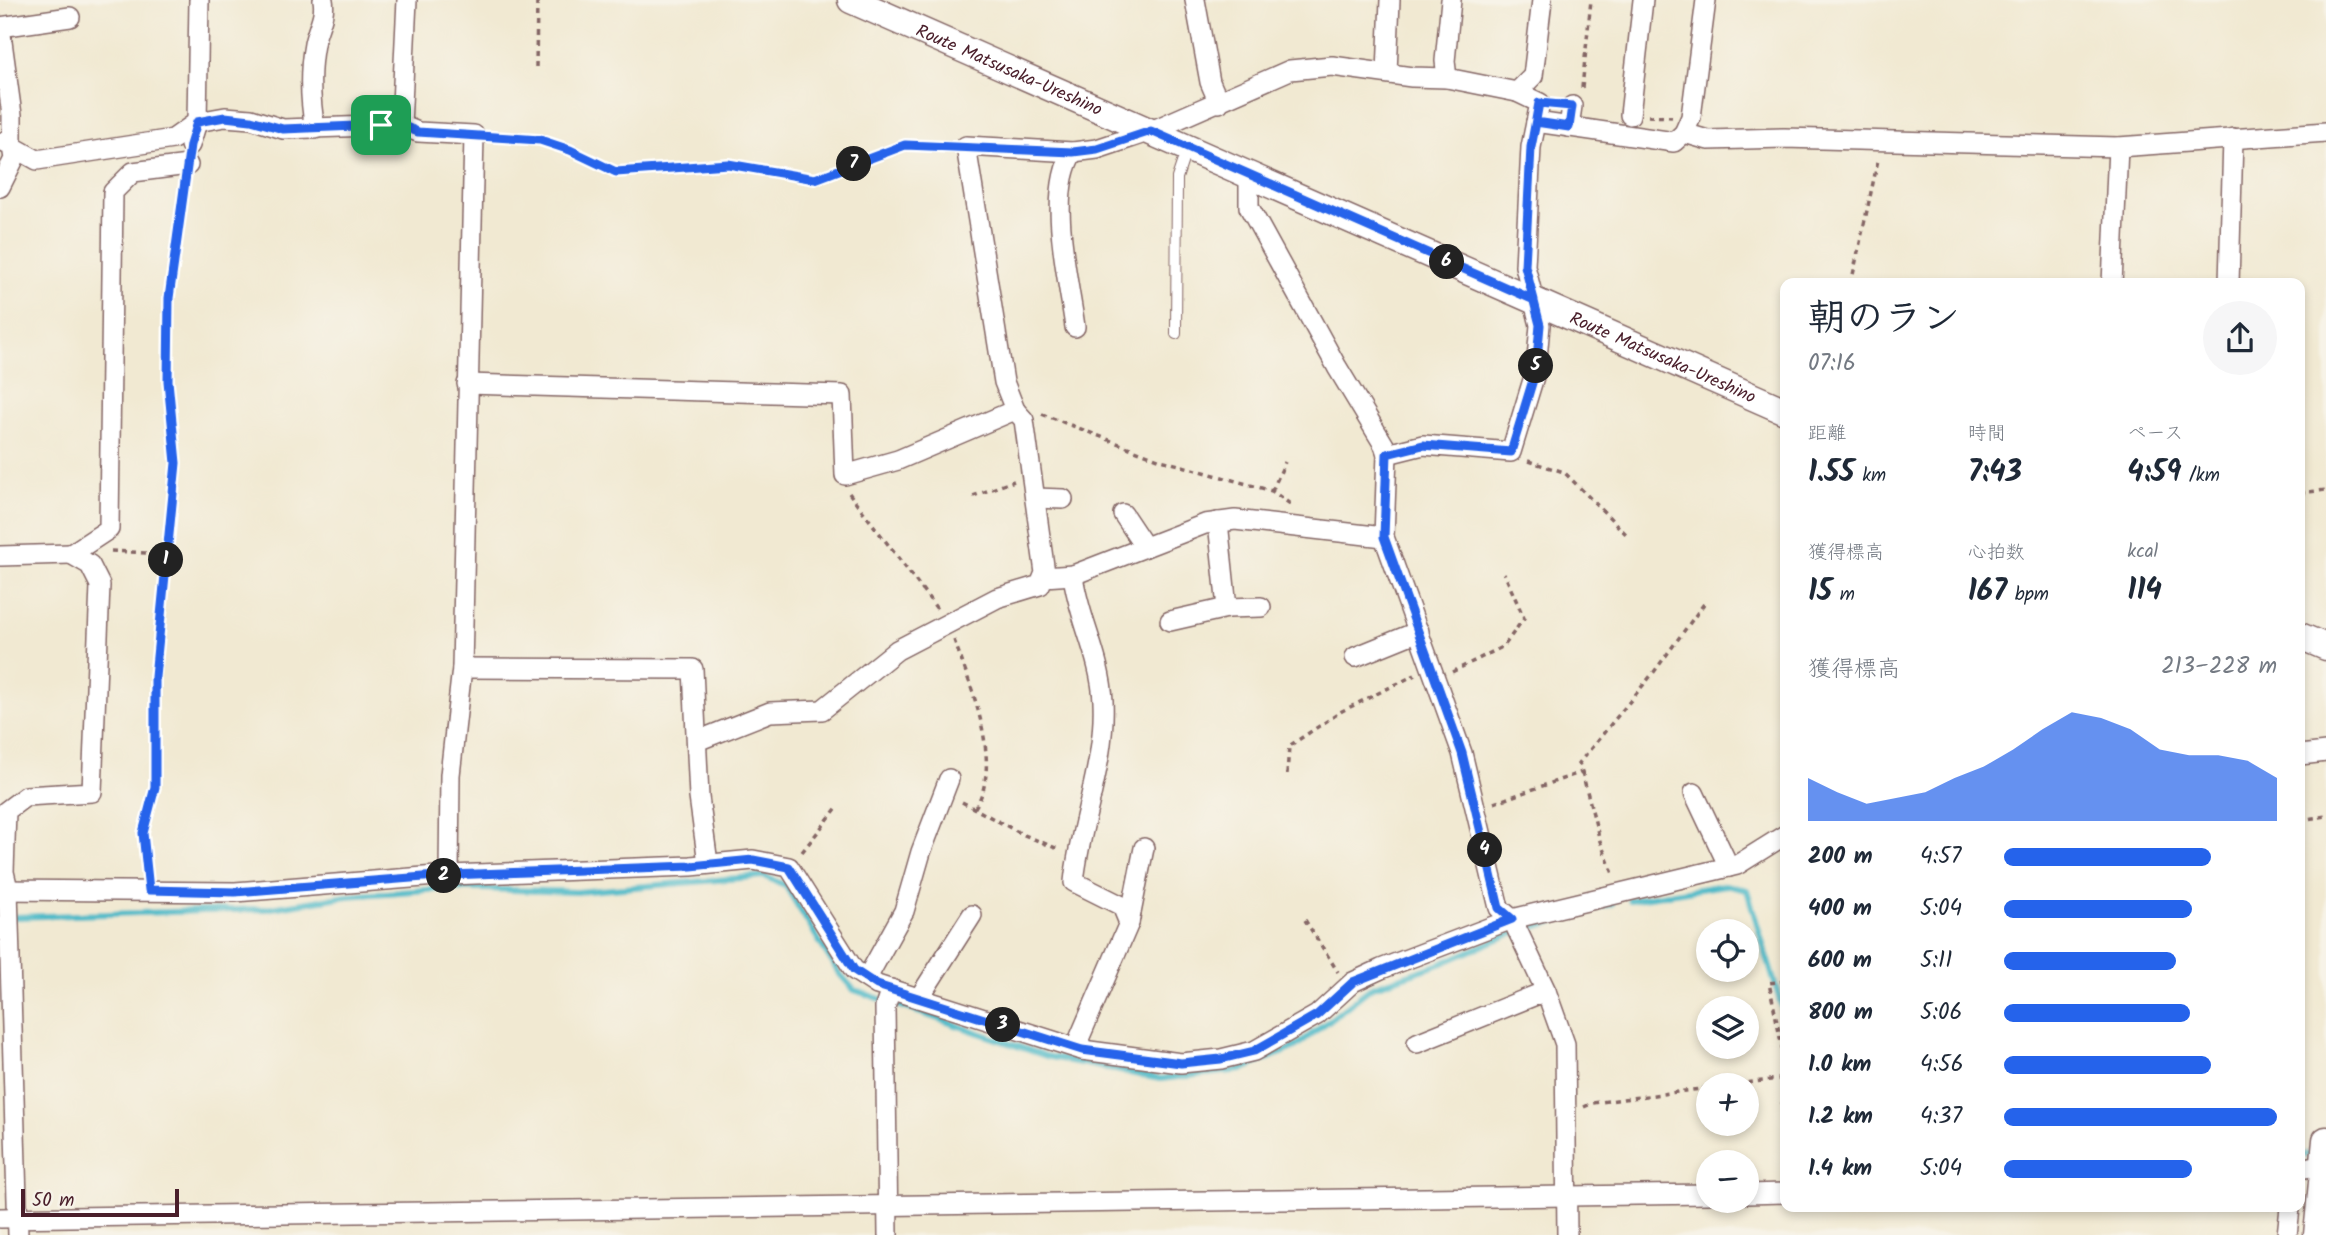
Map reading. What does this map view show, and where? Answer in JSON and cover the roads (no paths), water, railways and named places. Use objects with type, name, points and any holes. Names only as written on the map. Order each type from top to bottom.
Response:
[{"type":"main road","name":"Route Matsusaka-Ureshino","points":[[851,0],[1780,409]]},
{"type":"main road","points":[[2305,638],[2326,648]]},
{"type":"main road","points":[[2317,1235],[2319,1159]]},
{"type":"street","points":[[190,145],[197,122],[199,0]]},
{"type":"street","points":[[315,128],[311,91],[314,44],[325,10],[323,0]]},
{"type":"street","points":[[401,125],[407,0]]},
{"type":"street","points":[[1195,0],[1210,82],[1219,103]]},
{"type":"street","points":[[1387,73],[1390,0]]},
{"type":"street","points":[[1447,78],[1444,61],[1451,0]]},
{"type":"street","points":[[1517,92],[1533,76],[1542,0]]},
{"type":"street","points":[[1630,115],[1643,0]]},
{"type":"street","points":[[1536,122],[1674,142],[1684,133],[1691,117],[1706,0]]},
{"type":"street","points":[[0,187],[14,159],[6,144],[12,115],[0,27],[70,17]]},
{"type":"street","points":[[697,741],[770,712],[822,710],[897,650],[997,598],[1040,585],[1044,577],[1024,420],[1015,410],[1004,382],[965,146],[1073,152],[1097,149],[1151,131],[1290,70],[1332,65],[1447,78],[1517,92],[1539,103],[1531,147],[1525,266],[1540,325],[1536,370],[1511,452],[1423,445],[1387,454]]},
{"type":"street","points":[[1569,127],[1572,106]]},
{"type":"street","points":[[6,144],[37,160],[173,139],[197,122],[225,117],[251,120],[283,129],[401,125],[418,132],[474,135],[462,668],[450,775],[449,875]]},
{"type":"street","points":[[1684,133],[1708,140],[2118,147],[2326,132]]},
{"type":"street","points":[[2229,278],[2233,138]]},
{"type":"street","points":[[2112,278],[2118,147]]},
{"type":"street","points":[[1073,152],[1065,164],[1059,209],[1075,327]]},
{"type":"street","points":[[0,556],[71,554],[109,529],[113,192],[133,172],[188,165]]},
{"type":"street","points":[[1249,176],[1249,207],[1387,454],[1384,537],[1462,753],[1499,908],[1512,919],[1546,991],[1566,1044],[1567,1235]]},
{"type":"street","points":[[467,384],[842,395],[845,475],[898,460],[1015,410]]},
{"type":"street","points":[[1034,489],[1063,499]]},
{"type":"street","points":[[1123,514],[1145,547]]},
{"type":"street","points":[[1044,577],[1073,575],[1218,522],[1235,520],[1384,537]]},
{"type":"street","points":[[1218,522],[1227,608]]},
{"type":"street","points":[[71,554],[89,565],[100,585],[92,792],[26,796],[6,811],[4,890],[12,1224],[1696,1194]]},
{"type":"street","points":[[1073,575],[1094,649],[1103,701],[1097,768],[1076,857],[1074,882],[1122,906],[1129,923]]},
{"type":"street","points":[[1170,621],[1227,608],[1261,607]]},
{"type":"street","points":[[1355,657],[1419,631]]},
{"type":"street","points":[[462,668],[693,669],[699,796],[708,863]]},
{"type":"street","points":[[2305,754],[2326,752]]},
{"type":"street","points":[[867,978],[904,911],[921,852],[947,786]]},
{"type":"street","points":[[1694,793],[1729,867]]},
{"type":"street","points":[[4,890],[235,892],[449,875],[753,860],[789,867],[854,970],[867,978],[891,989],[1082,1050],[1181,1063],[1232,1057],[1254,1051],[1317,1015],[1348,987],[1381,969],[1512,919],[1619,891],[1729,867],[1780,838]]},
{"type":"street","points":[[1082,1050],[1079,1039],[1129,923],[1144,848]]},
{"type":"street","points":[[919,998],[972,915]]},
{"type":"street","points":[[888,1235],[885,1007],[891,989]]},
{"type":"street","points":[[1417,1043],[1546,991]]},
{"type":"street","points":[[1759,1194],[1780,1193]]},
{"type":"street","points":[[2287,1235],[2290,1212]]},
{"type":"lane","points":[[1176,334],[1177,178],[1188,148]]},
{"type":"waterway","points":[[12,917],[265,909],[347,896],[452,888],[577,892],[763,876],[785,885],[838,972],[854,990],[1046,1056],[1160,1079],[1241,1070],[1295,1047],[1372,987],[1440,964],[1505,936],[1612,904]]},
{"type":"waterway","points":[[1630,900],[1725,885],[1747,890],[1780,1001]]},
{"type":"waterway","points":[[2305,1155],[2318,1153]]}]
